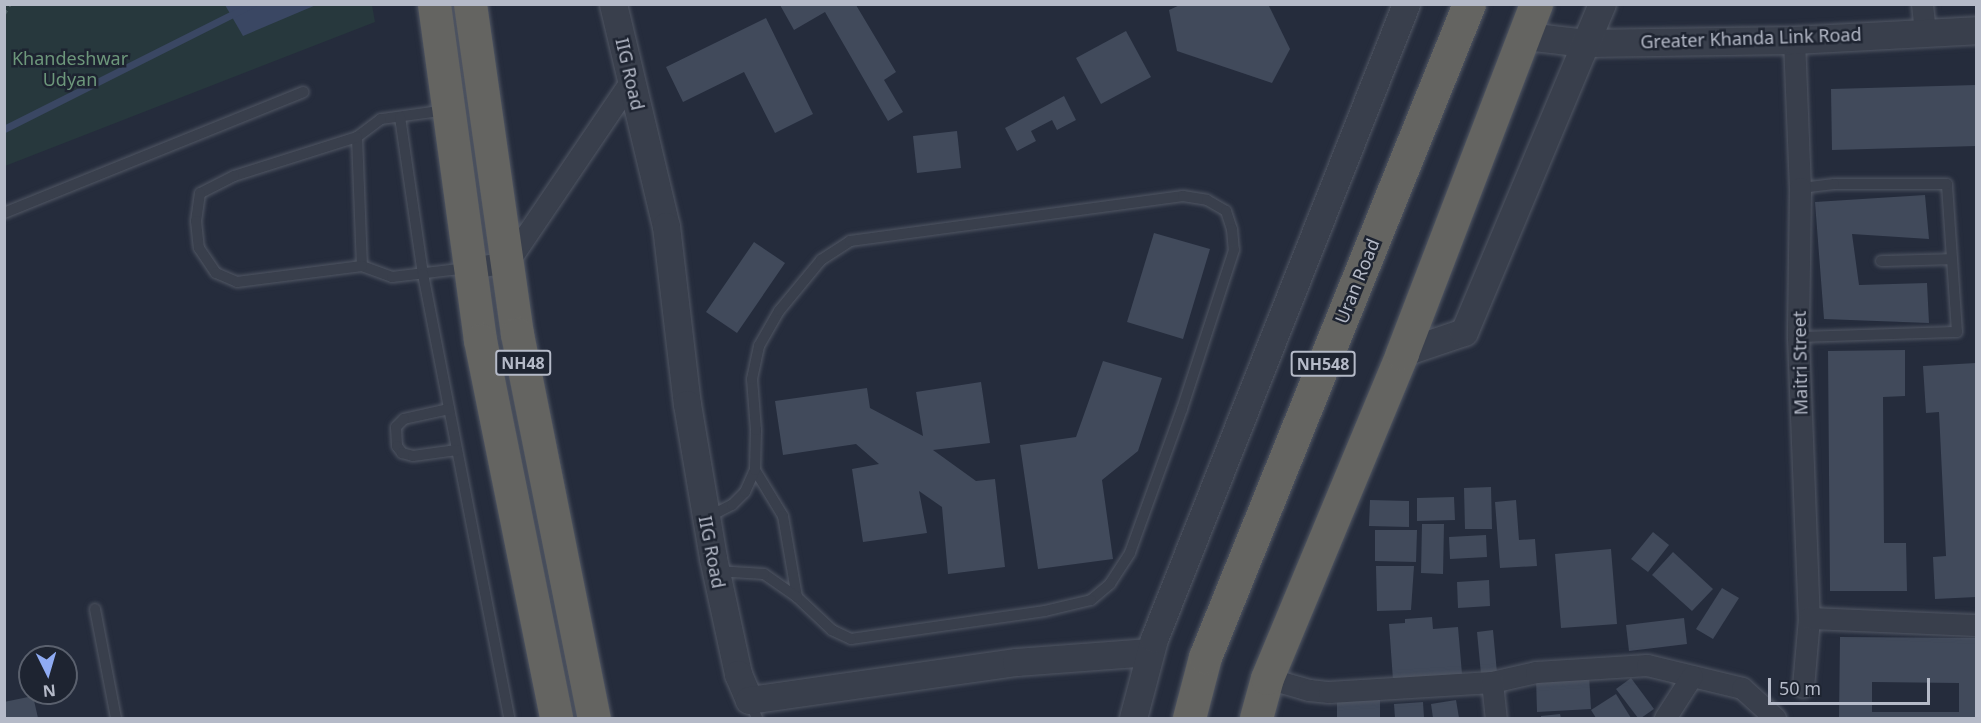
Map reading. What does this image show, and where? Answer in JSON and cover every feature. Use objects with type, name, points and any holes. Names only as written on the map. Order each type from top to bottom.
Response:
[{"type":"highway","name":"NH48","points":[[434,4],[480,340],[556,718]]},
{"type":"highway","name":"NH48","points":[[470,4],[517,334],[594,718]]},
{"type":"highway","points":[[1527,36],[1536,4]]},
{"type":"highway","points":[[1256,718],[1267,678],[1402,353],[1527,36],[1542,4]]},
{"type":"highway","name":"Uran Road","points":[[1189,718],[1205,657],[1467,7]]},
{"type":"street","name":"IIG Road","points":[[613,4],[666,226],[687,404],[716,571],[738,674],[753,709],[1016,662],[1150,652]]},
{"type":"street","points":[[1133,718],[1150,652],[1406,4]]},
{"type":"street","points":[[1402,353],[1464,332],[1602,4]]},
{"type":"street","name":"Greater Khanda Link Road","points":[[1527,36],[1586,43],[1794,39],[1924,18],[1977,30]]},
{"type":"street","name":"Maitri Street","points":[[1794,39],[1800,188],[1798,337],[1809,618],[1803,687]]},
{"type":"street","points":[[470,268],[508,262],[632,80]]},
{"type":"street","points":[[1809,618],[1977,624]]},
{"type":"street","points":[[1267,678],[1309,690],[1329,692],[1492,682],[1536,672],[1647,665],[1742,688],[1775,718]]},
{"type":"street","points":[[1665,718],[1692,676]]},
{"type":"street","points":[[1492,682],[1497,718]]},
{"type":"lane","points":[[4,213],[303,92]]},
{"type":"lane","points":[[449,109],[381,119],[357,136],[234,176],[200,193],[196,221],[199,248],[216,273],[237,282],[362,266],[392,277],[470,268]]},
{"type":"lane","points":[[400,117],[423,274],[509,718]]},
{"type":"lane","points":[[357,136],[362,266]]},
{"type":"lane","points":[[1798,337],[1957,332],[1947,184],[1834,184],[1800,188]]},
{"type":"lane","points":[[706,518],[732,505],[745,492],[754,470],[756,430],[752,379],[759,346],[779,311],[821,260],[850,241],[1183,196],[1207,200],[1226,211],[1232,229],[1234,250],[1130,554],[1110,584],[1091,600],[1045,611],[851,639],[832,630],[797,597],[764,574],[716,571]]},
{"type":"lane","points":[[1881,261],[1952,259]]},
{"type":"lane","points":[[449,409],[404,419],[396,427],[397,446],[402,453],[413,456],[457,450]]},
{"type":"lane","points":[[754,470],[783,516],[797,597]]},
{"type":"lane","points":[[95,609],[116,718]]},
{"type":"path","points":[[4,14],[10,4]]},
{"type":"green space","name":"Khandeshwar Udyan","points":[[5,5],[372,5],[375,22],[5,166]]},
{"type":"water","points":[[225,5],[316,5],[243,36]]},
{"type":"building","points":[[1182,4],[1268,4],[1290,49],[1272,83],[1177,51],[1169,10]]},
{"type":"building","points":[[780,5],[856,5],[896,72],[884,80],[903,112],[888,121],[825,12],[794,30]]},
{"type":"building","points":[[766,18],[813,114],[775,133],[744,72],[683,102],[666,67]]},
{"type":"building","points":[[1126,31],[1151,77],[1101,104],[1076,58]]},
{"type":"building","points":[[1976,85],[1976,146],[1832,150],[1831,89]]},
{"type":"building","points":[[1064,96],[1076,120],[1057,130],[1052,120],[1031,131],[1036,141],[1017,151],[1005,128]]},
{"type":"building","points":[[957,131],[961,168],[917,173],[913,136]]},
{"type":"building","points":[[1925,195],[1929,239],[1852,234],[1859,285],[1927,283],[1929,323],[1824,319],[1815,202]]},
{"type":"building","points":[[1154,233],[1210,249],[1183,339],[1127,322]]},
{"type":"building","points":[[754,242],[785,263],[737,333],[706,312]]},
{"type":"building","points":[[1905,350],[1905,396],[1883,397],[1884,543],[1906,543],[1907,591],[1830,591],[1828,351]]},
{"type":"building","points":[[1103,361],[1162,378],[1138,451],[1102,480],[1113,559],[1038,569],[1020,445],[1076,437]]},
{"type":"building","points":[[1976,363],[1976,597],[1935,599],[1933,557],[1946,556],[1939,412],[1926,413],[1923,366]]},
{"type":"building","points":[[981,382],[990,443],[933,450],[976,481],[995,479],[1005,567],[948,574],[942,507],[919,491],[927,533],[863,542],[852,469],[879,464],[856,444],[783,455],[775,401],[867,388],[870,408],[923,436],[916,392]]},
{"type":"building","points":[[1491,487],[1492,529],[1465,529],[1464,488]]},
{"type":"building","points":[[1454,497],[1455,520],[1417,521],[1417,498]]},
{"type":"building","points":[[1370,500],[1409,501],[1409,527],[1369,526]]},
{"type":"building","points":[[1516,500],[1519,540],[1535,539],[1537,566],[1500,568],[1495,502]]},
{"type":"building","points":[[1422,524],[1444,524],[1443,574],[1421,573]]},
{"type":"building","points":[[1375,530],[1417,530],[1416,562],[1375,561]]},
{"type":"building","points":[[1653,532],[1669,545],[1648,572],[1631,559]]},
{"type":"building","points":[[1486,535],[1487,557],[1450,559],[1449,537]]},
{"type":"building","points":[[1611,549],[1617,624],[1561,628],[1555,554]]},
{"type":"building","points":[[1673,552],[1713,589],[1692,611],[1652,575]]},
{"type":"building","points":[[1376,566],[1414,566],[1411,610],[1377,611]]},
{"type":"building","points":[[1489,580],[1490,606],[1458,608],[1457,582]]},
{"type":"building","points":[[1722,588],[1739,598],[1713,639],[1696,629]]},
{"type":"building","points":[[1432,617],[1433,629],[1458,627],[1462,674],[1393,680],[1389,624],[1405,623],[1405,619]]},
{"type":"building","points":[[1684,618],[1687,644],[1629,651],[1626,625]]},
{"type":"building","points":[[1493,630],[1497,673],[1481,674],[1477,632]]},
{"type":"building","points":[[1840,637],[1976,638],[1976,718],[1839,718]],"holes":[[[1872,682],[1959,683],[1959,712],[1872,712]]]},
{"type":"building","points":[[1589,675],[1591,709],[1537,712],[1536,678]]},
{"type":"building","points":[[1631,678],[1654,709],[1641,718],[1638,718],[1616,689]]},
{"type":"building","points":[[1616,694],[1631,718],[1596,718],[1591,710]]},
{"type":"building","points":[[18,699],[18,705],[35,705],[38,718],[4,718],[4,702]]},
{"type":"building","points":[[1380,700],[1380,718],[1337,718],[1337,701]]},
{"type":"building","points":[[1456,700],[1459,718],[1433,718],[1431,704]]},
{"type":"building","points":[[1423,702],[1424,718],[1395,718],[1394,704]]},
{"type":"building","points":[[1560,714],[1561,718],[1541,718],[1541,716]]},
{"type":"waterway","points":[[4,129],[253,4]]}]
